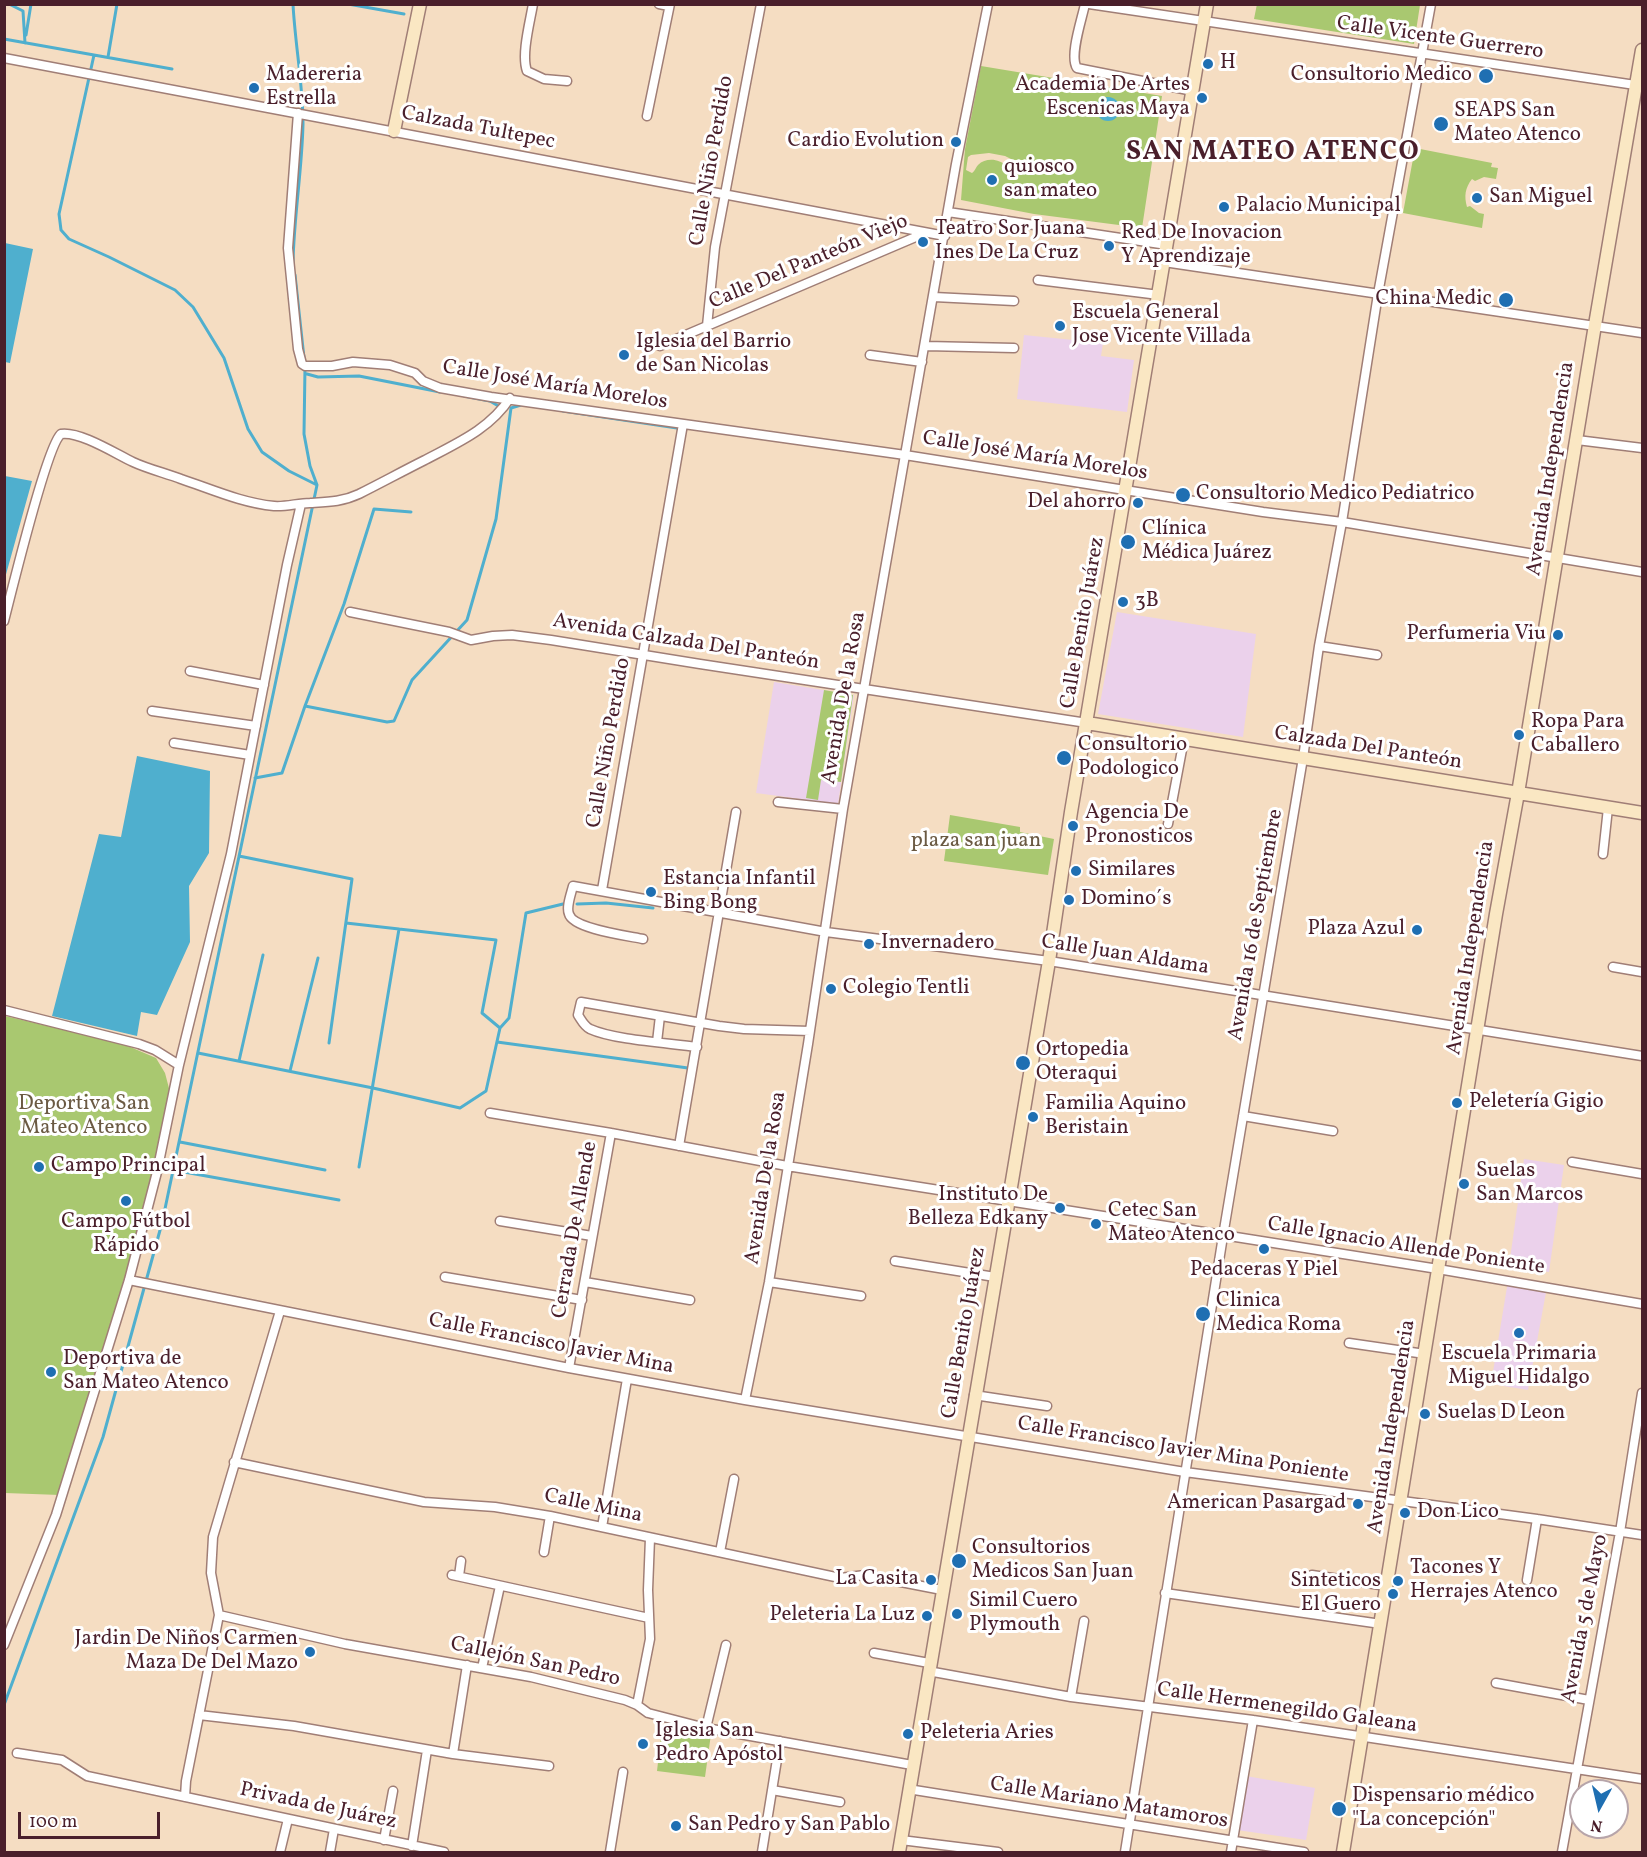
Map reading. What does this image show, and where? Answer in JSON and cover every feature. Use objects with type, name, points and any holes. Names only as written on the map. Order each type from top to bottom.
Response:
[{"type":"main road","points":[[394,131],[420,4]]},
{"type":"main road","name":"Calle Benito Juárez","points":[[900,1846],[1207,4]]},
{"type":"main road","name":"Avenida Independencia","points":[[1344,1852],[1496,914],[1558,558],[1595,325],[1640,85],[1642,50]]},
{"type":"main road","name":"Calzada Del Panteón","points":[[1087,723],[1642,813]]},
{"type":"street","points":[[533,4],[525,67],[527,71],[544,79],[567,81]]},
{"type":"street","points":[[647,116],[670,5],[660,4]]},
{"type":"street","name":"Calle Niño Perdido","points":[[706,326],[715,247],[762,4]]},
{"type":"street","name":"Avenida De la Rosa","points":[[745,1400],[769,1282],[826,932],[843,809],[948,212],[988,4]]},
{"type":"street","points":[[1087,4],[1074,52],[1074,64],[1077,68],[1193,92]]},
{"type":"street","name":"Calle Vicente Guerrero","points":[[1087,4],[1640,85]]},
{"type":"street","name":"Avenida 16 de Septiembre","points":[[1125,1852],[1223,1236],[1303,758],[1319,646],[1342,522],[1378,294],[1424,53],[1431,4]]},
{"type":"street","name":"Calzada Tultepec","points":[[4,58],[945,236]]},
{"type":"street","name":"Calle José María Morelos","points":[[299,113],[288,248],[296,334],[302,364],[305,366],[321,367],[353,362],[390,365],[415,373],[423,381],[440,388],[905,455],[1263,512],[1342,522],[1642,572]]},
{"type":"street","points":[[948,212],[1167,245]]},
{"type":"street","name":"Calle Del Panteón Viejo","points":[[660,346],[925,232]]},
{"type":"street","points":[[1164,262],[1642,333]]},
{"type":"street","points":[[1038,280],[1159,295]]},
{"type":"street","points":[[934,297],[1014,302]]},
{"type":"street","points":[[926,346],[1014,348]]},
{"type":"street","points":[[870,355],[922,362]]},
{"type":"street","points":[[4,621],[44,474],[54,442],[62,434],[80,437],[137,464],[263,505],[328,504],[344,501],[359,494],[481,429],[498,415],[510,398]]},
{"type":"street","name":"Calle Niño Perdido","points":[[602,890],[683,424]]},
{"type":"street","points":[[1577,440],[1642,448]]},
{"type":"street","points":[[4,1645],[56,1515],[134,1281],[179,1065],[231,854],[284,576],[305,504]]},
{"type":"street","name":"Avenida Calzada Del Panteón","points":[[350,612],[449,632],[464,639],[477,640],[512,635],[551,640],[1087,723]]},
{"type":"street","points":[[1319,646],[1377,655]]},
{"type":"street","points":[[190,671],[264,685]]},
{"type":"street","points":[[152,711],[256,726]]},
{"type":"street","points":[[1168,824],[1184,739]]},
{"type":"street","points":[[174,743],[250,755]]},
{"type":"street","points":[[778,802],[843,809]]},
{"type":"street","points":[[1603,854],[1608,808]]},
{"type":"street","points":[[679,1146],[736,812]]},
{"type":"street","name":"Calle Juan Aldama","points":[[643,939],[585,926],[573,921],[568,911],[573,886],[826,932],[1049,961],[1642,1056]]},
{"type":"street","points":[[1612,967],[1642,972]]},
{"type":"street","points":[[697,1047],[606,1034],[589,1028],[578,1015],[581,1002],[744,1029],[810,1031]]},
{"type":"street","points":[[4,1010],[139,1044],[155,1050],[179,1065]]},
{"type":"street","points":[[657,1042],[660,1016]]},
{"type":"street","name":"Calle Ignacio Allende Poniente","points":[[490,1113],[787,1166],[1438,1269],[1642,1304]]},
{"type":"street","points":[[1243,1116],[1333,1131]]},
{"type":"street","name":"Cerrada De Allende","points":[[569,1368],[611,1133]]},
{"type":"street","points":[[1572,1162],[1642,1174]]},
{"type":"street","points":[[500,1221],[592,1236]]},
{"type":"street","points":[[895,1261],[995,1277]]},
{"type":"street","points":[[445,1277],[582,1300]]},
{"type":"street","name":"Calle Francisco Javier Mina","points":[[134,1281],[627,1379],[967,1437]]},
{"type":"street","points":[[585,1282],[690,1300]]},
{"type":"street","points":[[769,1282],[861,1296]]},
{"type":"street","points":[[185,1797],[186,1781],[219,1616],[212,1573],[213,1537],[280,1311]]},
{"type":"street","points":[[1349,1343],[1425,1354]]},
{"type":"street","points":[[602,1527],[627,1379]]},
{"type":"street","name":"Avenida 5 de Mayo","points":[[1562,1852],[1620,1532],[1642,1393]]},
{"type":"street","points":[[974,1395],[1047,1406]]},
{"type":"street","name":"Calle Francisco Javier Mina Poniente","points":[[967,1437],[1185,1472],[1537,1519],[1642,1536]]},
{"type":"street","name":"Calle Mina","points":[[234,1462],[430,1503],[495,1507],[550,1516],[840,1578],[865,1575],[942,1590]]},
{"type":"street","points":[[720,1552],[734,1479]]},
{"type":"street","points":[[544,1552],[550,1516]]},
{"type":"street","points":[[1527,1580],[1537,1519]]},
{"type":"street","points":[[637,1705],[650,1640],[650,1538]]},
{"type":"street","points":[[461,1561],[455,1576],[649,1618]]},
{"type":"street","points":[[1312,1575],[1387,1586]]},
{"type":"street","points":[[482,1668],[500,1586]]},
{"type":"street","points":[[1165,1593],[1381,1624]]},
{"type":"street","name":"Callejón San Pedro","points":[[219,1616],[345,1644],[531,1677],[624,1700],[648,1713],[706,1728],[912,1766]]},
{"type":"street","points":[[1071,1697],[1084,1621]]},
{"type":"street","points":[[706,1728],[726,1646]]},
{"type":"street","name":"Calle Hermenegildo Galeana","points":[[874,1653],[1071,1697],[1253,1720],[1642,1779]]},
{"type":"street","points":[[453,1754],[467,1665]]},
{"type":"street","points":[[1496,1683],[1589,1700]]},
{"type":"street","points":[[199,1715],[294,1726],[427,1750],[549,1766]]},
{"type":"street","points":[[1231,1852],[1253,1720]]},
{"type":"street","points":[[762,1852],[780,1741]]},
{"type":"street","points":[[412,1846],[427,1750]]},
{"type":"street","name":"Privada de Juárez","points":[[17,1753],[62,1760],[87,1776],[442,1852]]},
{"type":"street","points":[[610,1852],[623,1772]]},
{"type":"street","points":[[772,1790],[840,1802]]},
{"type":"street","name":"Calle Mariano Matamoros","points":[[908,1790],[1304,1852]]},
{"type":"street","points":[[384,1840],[393,1791]]},
{"type":"street","points":[[280,1852],[288,1820]]},
{"type":"street","points":[[330,1852],[334,1829]]},
{"type":"street","points":[[900,1846],[998,1852]]},
{"type":"shaded area","points":[[1024,335],[1103,343],[1101,356],[1134,360],[1127,412],[1017,399]]},
{"type":"shaded area","points":[[1117,612],[1256,634],[1243,737],[1098,714]]},
{"type":"shaded area","points":[[774,682],[854,695],[838,804],[756,793]]},
{"type":"shaded area","points":[[1524,1159],[1564,1165],[1549,1272],[1509,1266]]},
{"type":"shaded area","name":"Escuela Primaria Miguel Hidalgo","points":[[1508,1281],[1547,1287],[1528,1390],[1491,1384]]},
{"type":"shaded area","points":[[1246,1776],[1315,1788],[1306,1840],[1237,1830]]},
{"type":"green space","points":[[1257,4],[1420,5],[1414,44],[1254,19]]},
{"type":"green space","points":[[981,66],[1162,96],[1142,228],[1034,214],[961,200],[965,149]],"holes":[[[989,153],[1005,156],[1015,161],[1006,166],[997,160],[989,160],[981,162],[972,173],[966,170],[968,157],[971,155]]]},
{"type":"green space","points":[[1415,148],[1492,163],[1491,167],[1498,168],[1496,179],[1484,177],[1475,181],[1472,179],[1465,196],[1467,207],[1470,206],[1484,214],[1482,228],[1403,213]]},
{"type":"green space","points":[[824,690],[853,695],[841,782],[821,780],[818,800],[806,798]]},
{"type":"green space","name":"plaza san juan","points":[[950,815],[1020,827],[1020,832],[1054,839],[1048,875],[944,861]]},
{"type":"green space","name":"Deportiva de San Mateo Atenco","points":[[5,1016],[121,1043],[156,1058],[165,1073],[170,1092],[138,1234],[60,1495],[5,1493]]},
{"type":"green space","points":[[662,1728],[711,1734],[705,1777],[657,1771]]},
{"type":"water","points":[[1108,97],[1113,98],[1119,104],[1119,114],[1113,120],[1108,121],[1103,120],[1097,114],[1096,109],[1097,104],[1103,98]]},
{"type":"water","points":[[5,243],[33,249],[10,363],[5,362]]},
{"type":"water","points":[[4,476],[32,481],[5,578]]},
{"type":"water","points":[[137,756],[210,771],[209,853],[189,886],[190,942],[157,1015],[141,1012],[137,1036],[52,1016],[99,834],[121,837]]},
{"type":"waterway","points":[[9,4],[23,11],[25,43]]},
{"type":"waterway","points":[[26,35],[31,4]]},
{"type":"waterway","points":[[108,57],[117,4]]},
{"type":"waterway","points":[[293,4],[303,124],[293,262]]},
{"type":"waterway","points":[[348,4],[404,14]]},
{"type":"waterway","points":[[4,39],[94,55],[59,214],[61,230],[69,239],[175,290],[193,307],[224,358],[248,429],[262,452],[289,471],[317,485]]},
{"type":"waterway","points":[[94,55],[172,69]]},
{"type":"waterway","points":[[295,275],[304,358]]},
{"type":"waterway","points":[[4,1705],[103,1437],[162,1223],[317,485],[310,466],[304,434],[305,367]]},
{"type":"waterway","points":[[307,374],[318,377],[359,376],[440,392]]},
{"type":"waterway","points":[[464,396],[490,401],[500,407]]},
{"type":"waterway","points":[[255,778],[282,773],[305,706],[387,722],[394,721],[412,680],[467,620],[496,519],[511,408],[521,405]]},
{"type":"waterway","points":[[563,411],[677,428]]},
{"type":"waterway","points":[[305,706],[344,604],[374,509],[411,512]]},
{"type":"waterway","points":[[239,856],[352,879],[329,1043]]},
{"type":"waterway","points":[[577,904],[606,903],[653,908]]},
{"type":"waterway","points":[[198,1053],[460,1108],[486,1091],[500,1028],[509,1018],[526,913],[563,904]]},
{"type":"waterway","points":[[346,923],[496,940],[482,1013],[500,1028]]},
{"type":"waterway","points":[[359,1167],[399,929]]},
{"type":"waterway","points":[[239,1061],[263,955]]},
{"type":"waterway","points":[[290,1071],[318,958]]},
{"type":"waterway","points":[[497,1042],[688,1068]]},
{"type":"waterway","points":[[180,1142],[325,1170]]},
{"type":"waterway","points":[[173,1170],[339,1200]]},
{"type":"place","name":"H","points":[[1208,64]]},
{"type":"place","name":"Consultorio Medico","points":[[1486,76]]},
{"type":"place","name":"Madereria Estrella","points":[[254,88]]},
{"type":"place","name":"Academia De Artes Escenicas Maya","points":[[1202,98]]},
{"type":"place","name":"SEAPS San Mateo Atenco","points":[[1441,124]]},
{"type":"place","name":"Cardio Evolution","points":[[956,142]]},
{"type":"place","name":"quiosco san mateo","points":[[992,180]]},
{"type":"place","name":"San Miguel","points":[[1477,198]]},
{"type":"place","name":"Palacio Municipal","points":[[1224,207]]},
{"type":"place","name":"Teatro Sor Juana Ines De La Cruz","points":[[923,242]]},
{"type":"place","name":"Red De Inovacion Y Aprendizaje","points":[[1109,246]]},
{"type":"place","name":"China Medic","points":[[1506,300]]},
{"type":"place","name":"Escuela General Jose Vicente Villada","points":[[1060,326]]},
{"type":"place","name":"Iglesia del Barrio de San Nicolas","points":[[624,355]]},
{"type":"place","name":"Consultorio Medico Pediatrico","points":[[1183,495]]},
{"type":"place","name":"Del ahorro","points":[[1138,503]]},
{"type":"place","name":"Clínica Médica Juárez","points":[[1128,542]]},
{"type":"place","name":"3B","points":[[1123,602]]},
{"type":"place","name":"Perfumeria Viu","points":[[1558,635]]},
{"type":"place","name":"Ropa Para Caballero","points":[[1519,735]]},
{"type":"place","name":"Consultorio Podologico","points":[[1064,758]]},
{"type":"place","name":"Agencia De Pronosticos","points":[[1073,826]]},
{"type":"place","name":"Similares","points":[[1076,871]]},
{"type":"place","name":"Estancia Infantil Bing Bong","points":[[651,892]]},
{"type":"place","name":"Domino´s","points":[[1069,900]]},
{"type":"place","name":"Plaza Azul","points":[[1417,930]]},
{"type":"place","name":"Invernadero","points":[[869,944]]},
{"type":"place","name":"Colegio Tentli","points":[[831,989]]},
{"type":"place","name":"Ortopedia Oteraqui","points":[[1023,1063]]},
{"type":"place","name":"Peletería Gigio","points":[[1457,1103]]},
{"type":"place","name":"Familia Aquino Beristain","points":[[1033,1117]]},
{"type":"place","name":"Campo Principal","points":[[39,1167]]},
{"type":"place","name":"Suelas San Marcos","points":[[1464,1184]]},
{"type":"place","name":"Campo Fútbol Rápido","points":[[126,1201]]},
{"type":"place","name":"Instituto De Belleza Edkany","points":[[1060,1208]]},
{"type":"place","name":"Cetec San Mateo Atenco","points":[[1096,1224]]},
{"type":"place","name":"Pedaceras Y Piel","points":[[1264,1249]]},
{"type":"place","name":"Clinica Medica Roma","points":[[1203,1314]]},
{"type":"place","name":"Escuela Primaria Miguel Hidalgo","points":[[1519,1333]]},
{"type":"place","name":"Deportiva de San Mateo Atenco","points":[[51,1372]]},
{"type":"place","name":"Suelas D Leon","points":[[1425,1414]]},
{"type":"place","name":"American Pasargad","points":[[1358,1504]]},
{"type":"place","name":"Don Lico","points":[[1405,1513]]},
{"type":"place","name":"Consultorios Medicos San Juan","points":[[959,1561]]},
{"type":"place","name":"La Casita","points":[[931,1580]]},
{"type":"place","name":"Tacones Y Herrajes Atenco","points":[[1398,1581]]},
{"type":"place","name":"Sinteticos El Guero","points":[[1393,1594]]},
{"type":"place","name":"Simil Cuero Plymouth","points":[[957,1614]]},
{"type":"place","name":"Peleteria La Luz","points":[[927,1616]]},
{"type":"place","name":"Jardin De Niños Carmen Maza De Del Mazo","points":[[310,1652]]},
{"type":"place","name":"Peleteria Aries","points":[[908,1734]]},
{"type":"place","name":"Iglesia San Pedro Apóstol","points":[[643,1744]]},
{"type":"place","name":"Dispensario médico \"La concepción\"","points":[[1339,1809]]},
{"type":"place","name":"San Pedro y San Pablo","points":[[676,1826]]},
{"type":"district","name":"SAN MATEO ATENCO","points":[[1273,154]]},
{"type":"park label","name":"Deportiva San Mateo Atenco","points":[[84,1117]]}]
